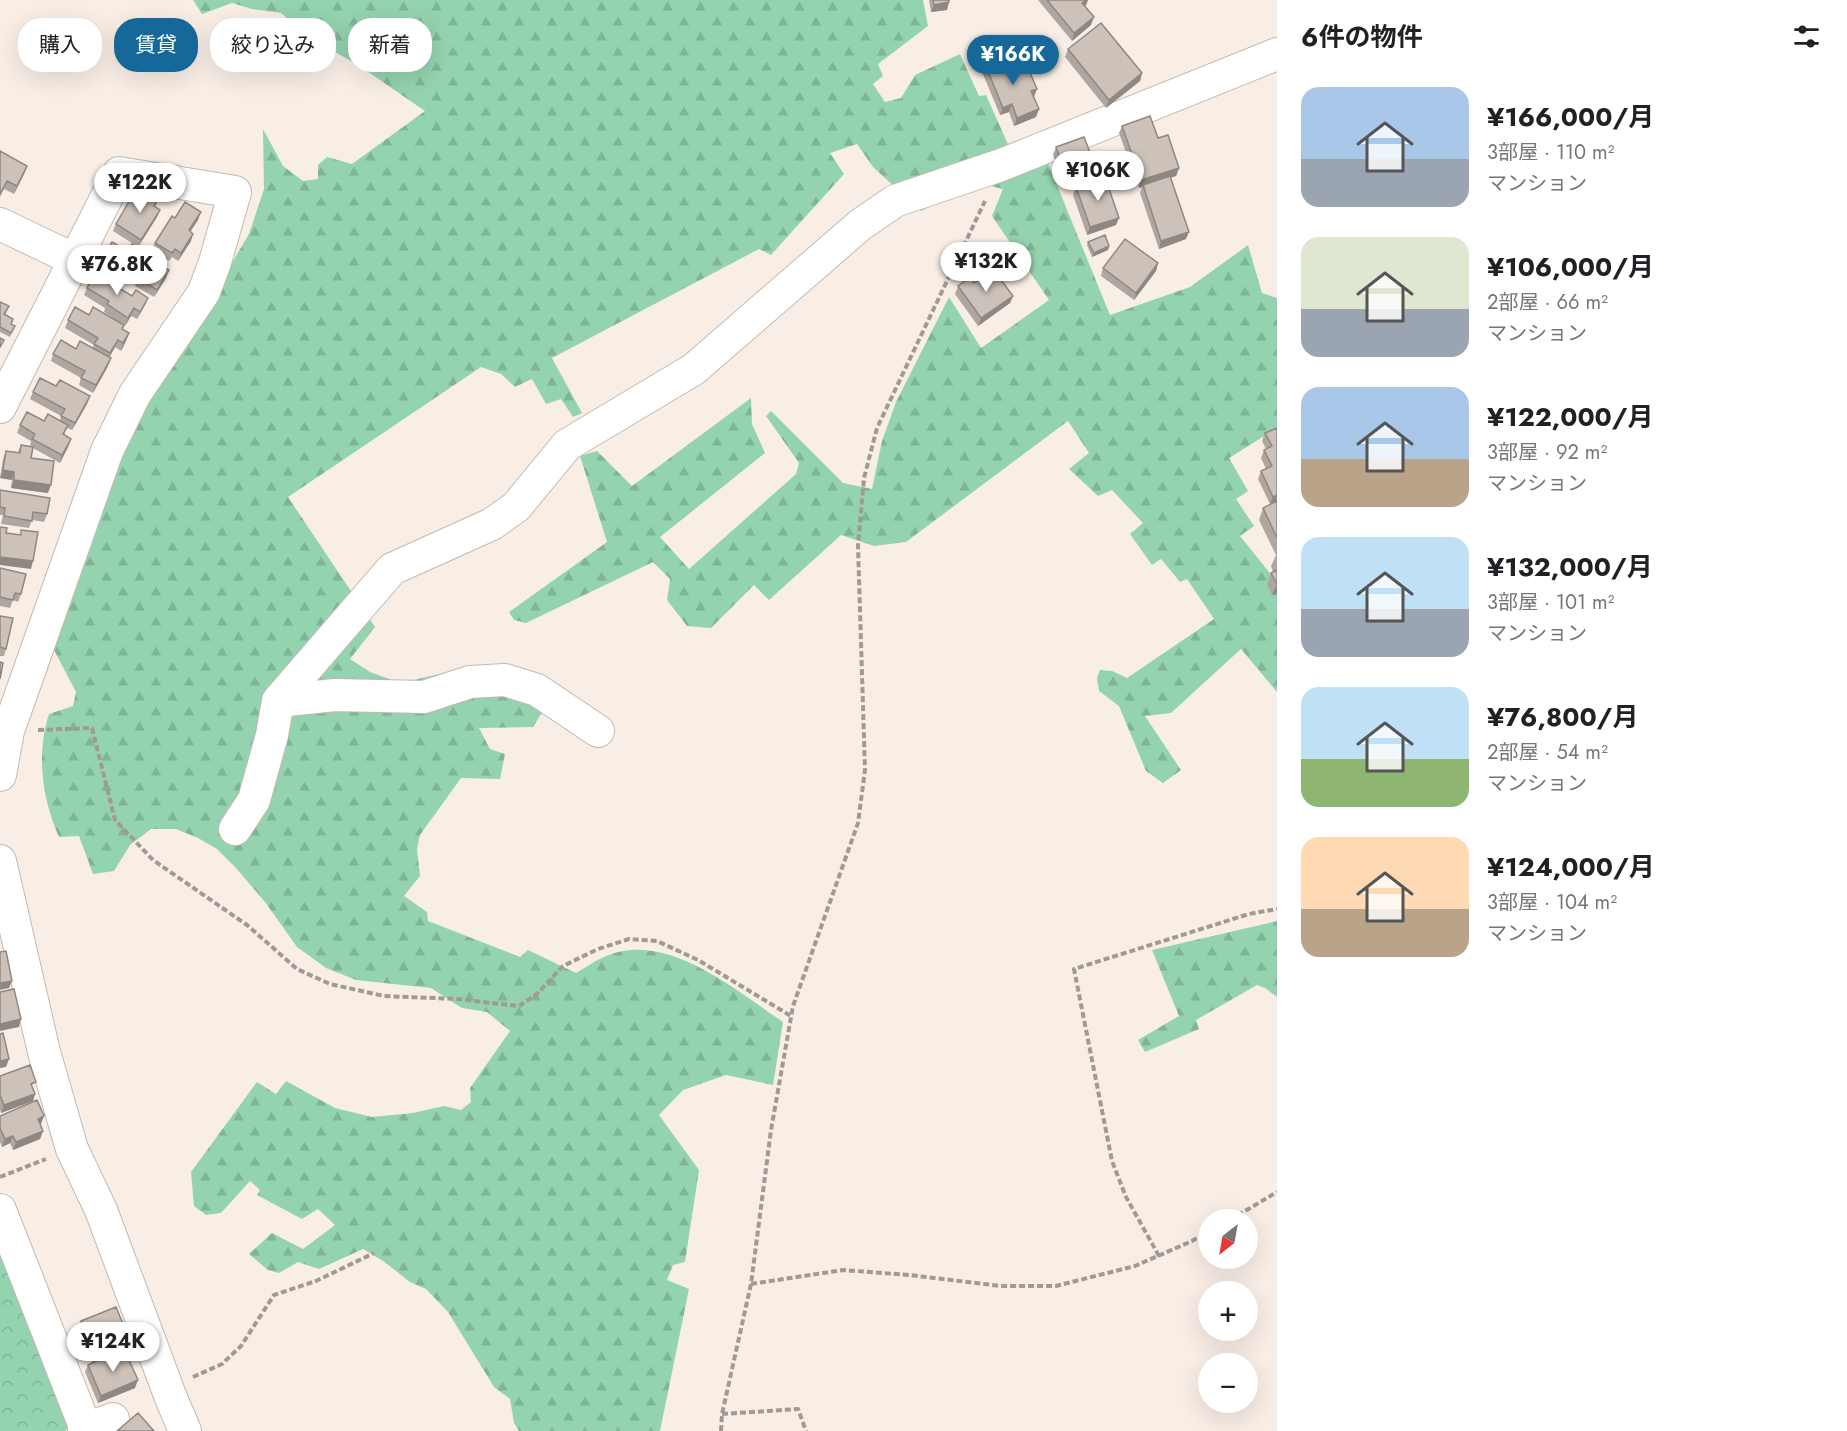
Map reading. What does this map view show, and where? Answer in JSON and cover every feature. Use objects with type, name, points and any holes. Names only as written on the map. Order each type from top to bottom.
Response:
[{"type":"street","points":[[235,829],[254,800],[272,735],[278,702],[392,569],[492,524],[516,507],[567,445],[694,369],[860,225],[895,201],[1002,165],[1277,54]]},
{"type":"street","points":[[0,407],[119,173],[235,192],[204,292],[135,394],[107,451],[8,731],[0,775]]},
{"type":"street","points":[[0,224],[75,260]]},
{"type":"street","points":[[278,702],[335,695],[424,697],[470,682],[505,680],[537,690],[598,731]]},
{"type":"street","points":[[0,861],[44,1052],[72,1149],[101,1210],[167,1395],[185,1431]]},
{"type":"street","points":[[0,1210],[94,1426]]},
{"type":"path","points":[[721,1431],[722,1414],[751,1284],[771,1130],[793,1006],[860,812],[865,770],[858,546],[864,478],[877,428],[1002,165]]},
{"type":"path","points":[[8,731],[92,728],[115,820],[153,860],[247,925],[297,969],[330,984],[384,996],[457,999],[519,1006],[537,994],[563,966],[597,949],[629,939],[657,941],[698,960],[791,1016]]},
{"type":"path","points":[[1158,1256],[1126,1197],[1112,1161],[1074,969],[1249,914],[1277,909]]},
{"type":"path","points":[[0,1177],[72,1149]]},
{"type":"path","points":[[1248,1209],[1277,1192]]},
{"type":"path","points":[[751,1284],[843,1270],[1001,1286],[1056,1287],[1135,1266],[1198,1236]]},
{"type":"path","points":[[167,1395],[222,1364],[241,1346],[274,1295],[316,1281],[374,1253]]},
{"type":"path","points":[[722,1414],[798,1409],[806,1431]]},
{"type":"green space","points":[[193,0],[923,0],[928,26],[878,64],[883,76],[873,84],[885,102],[901,98],[915,75],[960,54],[979,96],[986,95],[1011,151],[1039,141],[1110,315],[1190,287],[1248,245],[1262,293],[1277,298],[1277,428],[1229,458],[1248,491],[1236,499],[1254,526],[1240,536],[1277,582],[1277,692],[1241,649],[1171,713],[1145,716],[1181,770],[1163,783],[1146,771],[1119,706],[1099,691],[1097,678],[1100,670],[1112,671],[1127,678],[1214,619],[1187,579],[1180,582],[1161,559],[1152,565],[1130,534],[1143,523],[1112,490],[1098,496],[1069,469],[1089,453],[1068,421],[906,542],[874,546],[841,535],[769,600],[754,585],[711,628],[687,626],[667,600],[670,579],[653,562],[526,623],[514,620],[509,612],[607,542],[580,456],[597,451],[632,486],[751,398],[752,424],[765,453],[660,537],[689,569],[796,474],[799,463],[766,416],[771,411],[843,483],[872,489],[882,441],[896,402],[949,297],[981,348],[1049,300],[992,216],[1003,189],[978,183],[921,211],[873,167],[857,144],[830,153],[844,174],[771,255],[759,249],[552,358],[582,413],[573,417],[561,399],[546,404],[532,379],[515,387],[501,374],[481,367],[288,497],[375,627],[350,659],[370,672],[400,683],[474,666],[513,670],[553,695],[533,727],[479,728],[490,749],[505,754],[500,779],[461,778],[420,835],[417,849],[420,876],[404,896],[427,912],[428,921],[520,957],[528,950],[576,973],[604,957],[627,950],[651,951],[675,957],[721,980],[783,1022],[773,1085],[726,1075],[683,1090],[659,1115],[699,1170],[685,1262],[673,1265],[667,1280],[689,1289],[660,1431],[519,1431],[514,1423],[510,1399],[494,1387],[448,1312],[426,1289],[410,1282],[363,1249],[319,1269],[298,1262],[279,1273],[268,1270],[249,1254],[272,1233],[303,1249],[335,1225],[318,1209],[302,1219],[257,1195],[260,1190],[250,1181],[221,1213],[206,1215],[194,1206],[191,1172],[257,1082],[276,1094],[286,1081],[335,1108],[372,1117],[413,1113],[444,1106],[461,1110],[471,1102],[470,1088],[510,1031],[487,1012],[462,1008],[431,988],[356,980],[326,968],[297,947],[265,902],[217,849],[176,829],[151,829],[130,845],[114,871],[93,874],[79,836],[59,837],[48,807],[42,760],[45,729],[49,714],[73,706],[76,692],[54,650],[135,411],[210,300],[249,234],[264,189],[263,129],[283,166],[303,181],[318,179],[318,165],[327,157],[352,164],[425,111],[368,72],[432,72],[432,18],[348,18],[348,59],[336,53],[336,18],[287,18],[281,13],[252,9],[232,3],[202,14]]},
{"type":"green space","points":[[1277,921],[1277,997],[1257,985],[1196,1020],[1199,1029],[1145,1052],[1138,1040],[1179,1016],[1152,950]]},
{"type":"green space","points":[[0,1247],[70,1427],[65,1431],[0,1431]]},
{"type":"building","points":[[933,0],[949,0],[949,2],[934,5]]},
{"type":"building","points":[[1047,0],[1086,0],[1082,3],[1094,17],[1074,33]]},
{"type":"building","points":[[1101,23],[1142,73],[1109,100],[1068,49]]},
{"type":"building","points":[[995,54],[1001,71],[1025,61],[1037,89],[1031,91],[1039,109],[1017,118],[1012,104],[1003,108],[983,59]]},
{"type":"building","points":[[1150,116],[1158,138],[1168,135],[1179,168],[1141,180],[1122,126]]},
{"type":"building","points":[[1084,137],[1096,168],[1068,179],[1056,147]]},
{"type":"building","points":[[0,151],[27,166],[17,186],[7,181],[0,194]]},
{"type":"building","points":[[1170,176],[1189,232],[1161,241],[1143,185]]},
{"type":"building","points":[[1105,177],[1119,218],[1090,227],[1076,187]]},
{"type":"building","points":[[146,186],[160,195],[154,206],[160,210],[141,240],[116,224],[131,198],[137,202]]},
{"type":"building","points":[[185,202],[201,212],[189,230],[193,234],[181,253],[175,249],[172,253],[155,243],[172,216],[175,218]]},
{"type":"building","points":[[1105,235],[1109,246],[1094,253],[1088,242]]},
{"type":"building","points":[[1125,239],[1158,263],[1136,293],[1103,268]]},
{"type":"building","points":[[112,242],[127,251],[132,244],[144,252],[140,259],[149,264],[152,260],[169,270],[157,290],[138,278],[140,274],[105,253]]},
{"type":"building","points":[[993,269],[1013,296],[981,318],[958,286],[970,277],[974,283]]},
{"type":"building","points":[[95,273],[132,296],[136,290],[148,298],[140,312],[134,308],[128,318],[107,304],[109,301],[87,288]]},
{"type":"building","points":[[0,302],[9,306],[4,314],[13,319],[11,324],[15,326],[11,333],[0,327]]},
{"type":"building","points":[[75,307],[89,315],[93,307],[124,325],[122,329],[129,333],[123,343],[118,340],[110,353],[94,344],[98,338],[68,320]]},
{"type":"building","points":[[61,340],[76,349],[80,341],[111,358],[96,385],[81,378],[85,371],[53,354]]},
{"type":"building","points":[[40,378],[56,386],[60,380],[90,396],[75,423],[61,416],[65,409],[33,392]]},
{"type":"building","points":[[27,412],[44,421],[48,414],[68,425],[63,434],[71,439],[62,455],[32,439],[35,434],[20,425]]},
{"type":"building","points":[[1277,428],[1277,495],[1273,497],[1261,471],[1272,466],[1264,450],[1272,446],[1265,433]]},
{"type":"building","points":[[21,445],[33,447],[31,458],[54,461],[51,485],[14,480],[14,472],[3,470],[6,451],[20,453]]},
{"type":"building","points":[[0,490],[50,498],[47,514],[33,512],[32,521],[4,516],[5,508],[0,507]]},
{"type":"building","points":[[1277,501],[1277,538],[1263,508]]},
{"type":"building","points":[[0,527],[7,528],[6,533],[21,535],[21,530],[38,532],[33,561],[0,557]]},
{"type":"building","points":[[0,568],[26,574],[21,594],[15,593],[13,600],[0,597]]},
{"type":"building","points":[[1277,570],[1277,584],[1271,573]]},
{"type":"building","points":[[0,616],[13,618],[6,649],[0,647]]},
{"type":"building","points":[[0,662],[3,663],[0,679]]},
{"type":"building","points":[[6,951],[12,981],[0,983],[0,952]]},
{"type":"building","points":[[14,989],[21,1019],[0,1024],[0,992]]},
{"type":"building","points":[[3,1033],[9,1059],[0,1061],[0,1034]]},
{"type":"building","points":[[30,1065],[36,1082],[31,1084],[35,1094],[4,1105],[0,1095],[0,1076]]},
{"type":"building","points":[[37,1100],[44,1116],[38,1119],[43,1131],[16,1142],[13,1136],[5,1139],[0,1128],[0,1116]]},
{"type":"building","points":[[116,1307],[130,1341],[95,1355],[81,1321]]},
{"type":"building","points":[[124,1349],[138,1380],[101,1396],[88,1365]]},
{"type":"building","points":[[138,1413],[154,1431],[117,1431]]}]
